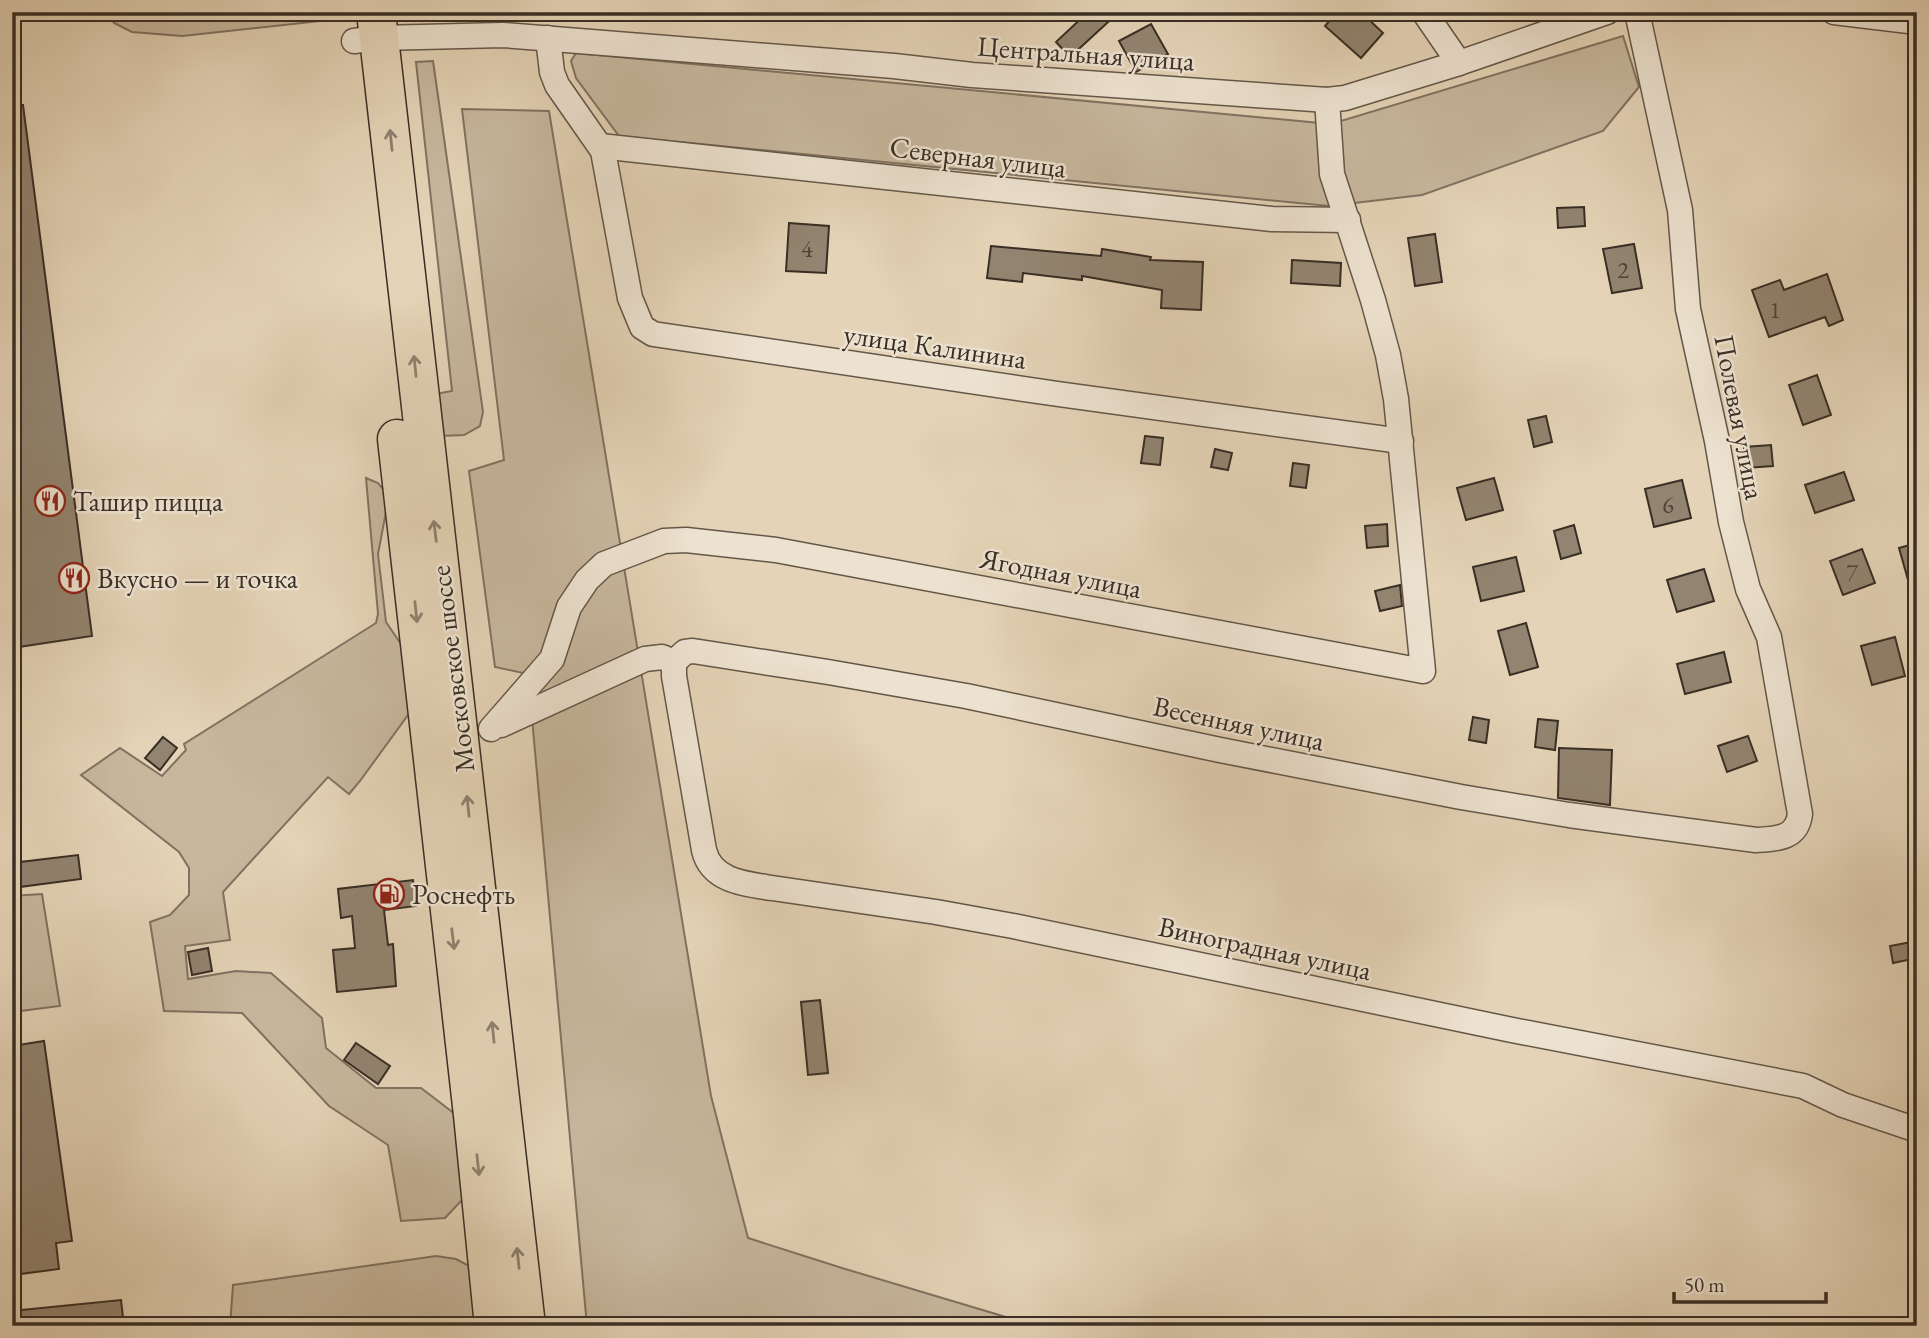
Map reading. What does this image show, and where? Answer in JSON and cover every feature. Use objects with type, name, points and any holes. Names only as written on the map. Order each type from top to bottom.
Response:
[{"type":"main road","name":"Московское шоссе","points":[[365,26],[425,447],[476,734],[526,1326]]},
{"type":"main road","name":"Московское шоссе","points":[[365,26],[494,1326]]},
{"type":"street","points":[[1424,12],[1459,63]]},
{"type":"street","name":"Центральная улица","points":[[365,26],[548,38],[972,75],[1327,100],[1345,98],[1459,63],[1607,12]]},
{"type":"street","name":"Полевая улица","points":[[1637,12],[1680,210],[1688,309],[1717,441],[1731,522],[1748,589],[1769,637],[1800,814],[1795,829]]},
{"type":"street","points":[[1833,12],[1917,22]]},
{"type":"street","points":[[548,38],[552,72],[557,85],[601,149]]},
{"type":"street","points":[[1327,100],[1332,174],[1388,355],[1401,441]]},
{"type":"street","name":"Северная улица","points":[[601,149],[907,178],[1272,219],[1348,220]]},
{"type":"street","name":"улица Калинина","points":[[601,149],[630,298],[642,327],[653,334],[1401,441]]},
{"type":"street","name":"Ягодная улица","points":[[476,734],[552,659],[569,607],[587,580],[604,564],[664,541],[686,540],[776,550],[1423,671],[1401,441]]},
{"type":"street","name":"Весенняя улица","points":[[476,734],[645,659],[662,657],[674,662],[685,652],[693,651],[828,671],[966,696],[1409,788],[1569,815],[1756,840],[1782,838],[1795,829]]},
{"type":"street","name":"Виноградная улица","points":[[674,662],[674,676],[704,850],[707,861],[724,876],[747,884],[1000,923],[1512,1030],[1803,1086],[1843,1105],[1917,1130]]},
{"type":"shaded area","points":[[107,12],[178,12],[179,17],[224,12],[301,12],[321,21],[182,36],[132,32],[114,23]]},
{"type":"shaded area","points":[[410,12],[495,12],[490,18],[419,21]]},
{"type":"shaded area","points":[[1623,36],[1639,87],[1603,131],[1422,195],[1329,206],[619,136],[576,78],[571,61],[576,53],[1331,124]]},
{"type":"shaded area","points":[[433,61],[483,412],[480,426],[464,435],[440,436],[435,394],[452,391],[416,62]]},
{"type":"shaded area","points":[[462,109],[549,111],[711,1096],[748,1238],[1036,1326],[587,1326],[528,674],[495,667],[469,471],[504,460]]},
{"type":"shaded area","points":[[366,478],[378,483],[386,493],[386,512],[378,554],[386,622],[405,650],[416,704],[349,794],[328,777],[223,892],[230,940],[185,946],[188,979],[236,971],[271,973],[322,1018],[326,1048],[376,1088],[421,1088],[455,1114],[463,1199],[445,1218],[401,1221],[388,1145],[329,1106],[242,1013],[164,1011],[150,922],[170,915],[189,895],[189,868],[179,852],[81,775],[120,748],[162,776],[186,750],[184,744],[376,623],[378,614]]},
{"type":"shaded area","points":[[42,894],[60,1006],[12,1012],[12,896]]},
{"type":"shaded area","points":[[436,1256],[456,1259],[471,1267],[477,1326],[230,1326],[233,1285]]},
{"type":"building","points":[[1088,12],[1119,12],[1070,57],[1056,42]]},
{"type":"building","points":[[1337,12],[1361,12],[1383,33],[1361,58],[1325,26]]},
{"type":"building","points":[[1151,24],[1168,54],[1136,72],[1119,41]]},
{"type":"building","points":[[12,105],[23,105],[92,636],[12,648]]},
{"type":"building","points":[[1584,207],[1585,226],[1558,228],[1557,208]]},
{"type":"building","points":[[789,223],[829,226],[826,273],[786,271]]},
{"type":"building","points":[[1435,234],[1442,282],[1415,286],[1408,238]]},
{"type":"building","points":[[1634,244],[1642,288],[1612,293],[1603,249]]},
{"type":"building","points":[[991,246],[1101,256],[1102,249],[1151,257],[1150,260],[1203,262],[1201,310],[1161,308],[1162,290],[1082,276],[1082,280],[1023,273],[1022,282],[987,278]]},
{"type":"building","points":[[1292,260],[1341,263],[1340,286],[1291,283]]},
{"type":"building","points":[[1827,274],[1843,320],[1829,326],[1825,317],[1769,337],[1752,290],[1780,280],[1784,290]]},
{"type":"building","points":[[1817,375],[1831,415],[1803,425],[1789,385]]},
{"type":"building","points":[[1546,416],[1552,442],[1534,447],[1528,420]]},
{"type":"building","points":[[1145,436],[1163,438],[1160,465],[1141,463]]},
{"type":"building","points":[[1771,445],[1773,466],[1746,468],[1744,447]]},
{"type":"building","points":[[1215,449],[1232,453],[1228,470],[1211,467]]},
{"type":"building","points":[[1293,463],[1309,465],[1306,488],[1290,486]]},
{"type":"building","points":[[1844,472],[1854,500],[1815,513],[1805,485]]},
{"type":"building","points":[[1494,478],[1503,510],[1466,520],[1457,488]]},
{"type":"building","points":[[1682,480],[1691,518],[1654,527],[1645,489]]},
{"type":"building","points":[[1387,524],[1388,546],[1367,548],[1365,526]]},
{"type":"building","points":[[1574,525],[1581,553],[1561,559],[1554,531]]},
{"type":"building","points":[[1917,543],[1917,593],[1912,594],[1899,548]]},
{"type":"building","points":[[1862,549],[1875,583],[1843,595],[1830,561]]},
{"type":"building","points":[[1516,557],[1524,591],[1481,601],[1473,567]]},
{"type":"building","points":[[1704,569],[1714,601],[1677,612],[1667,580]]},
{"type":"building","points":[[1400,585],[1402,606],[1380,611],[1375,591]]},
{"type":"building","points":[[1526,623],[1538,667],[1510,675],[1498,631]]},
{"type":"building","points":[[1895,637],[1905,676],[1872,685],[1861,646]]},
{"type":"building","points":[[1724,652],[1731,682],[1685,694],[1677,664]]},
{"type":"building","points":[[1473,717],[1489,720],[1486,743],[1469,740]]},
{"type":"building","points":[[1538,719],[1558,721],[1555,750],[1535,747]]},
{"type":"building","points":[[1748,736],[1757,761],[1727,772],[1718,746]]},
{"type":"building","points":[[163,737],[177,748],[160,770],[145,758]]},
{"type":"building","points":[[1559,748],[1612,750],[1610,805],[1558,798]]},
{"type":"building","points":[[78,855],[81,879],[12,888],[12,863]]},
{"type":"building","points":[[413,880],[416,906],[384,910],[388,945],[393,944],[396,986],[337,992],[333,950],[355,948],[352,916],[341,918],[338,889]]},
{"type":"building","points":[[1917,941],[1917,958],[1893,963],[1890,946]]},
{"type":"building","points":[[208,948],[212,971],[192,975],[188,952]]},
{"type":"building","points":[[820,1000],[828,1073],[808,1075],[801,1002]]},
{"type":"building","points":[[44,1041],[72,1241],[56,1243],[59,1269],[12,1275],[12,1046]]},
{"type":"building","points":[[356,1043],[390,1066],[378,1084],[344,1060]]},
{"type":"building","points":[[121,1300],[124,1326],[12,1326],[12,1311]]},
{"type":"place","name":"Ташир пицца","points":[[50,501]]},
{"type":"place","name":"Вкусно — и точка","points":[[74,578]]},
{"type":"place","name":"Роснефть","points":[[389,894]]}]
